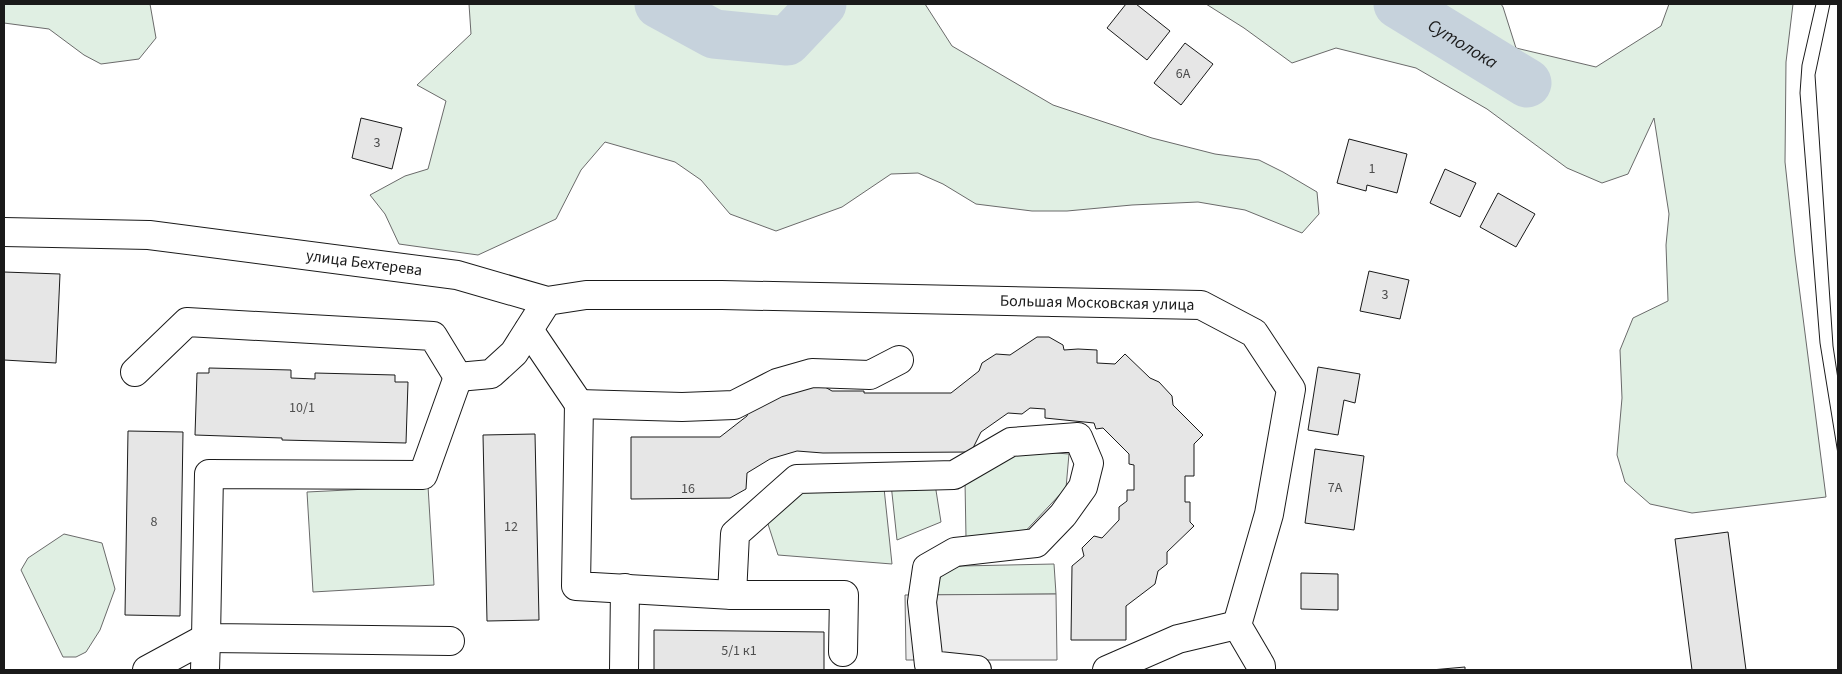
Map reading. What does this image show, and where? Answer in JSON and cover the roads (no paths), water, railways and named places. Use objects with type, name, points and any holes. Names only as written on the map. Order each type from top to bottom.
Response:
[{"type":"street","name":"улица Бехтерева","points":[[4,232],[149,234],[457,275],[547,301],[586,295],[722,295]]},
{"type":"street","name":"Большая Московская улица","points":[[722,295],[1201,305],[1254,334],[1291,389],[1269,514],[1237,625]]},
{"type":"street","points":[[458,377],[491,374],[514,354],[547,301]]},
{"type":"street","points":[[135,372],[187,322],[433,336],[458,377]]},
{"type":"street","points":[[529,330],[579,404],[576,586],[732,595],[844,595],[843,652]]},
{"type":"street","points":[[579,404],[682,407],[734,404],[777,383],[812,373],[870,375],[899,360]]},
{"type":"street","points":[[205,670],[209,474],[423,476],[458,377]]},
{"type":"street","points":[[732,595],[735,534],[797,479],[954,475],[1011,442],[1078,437],[1089,463],[1083,487],[1063,515],[1036,544],[955,552],[927,568],[922,602],[929,665],[977,670]]},
{"type":"street","points":[[624,670],[625,588]]},
{"type":"street","points":[[1107,670],[1178,639],[1237,625],[1261,670]]},
{"type":"street","points":[[147,670],[206,638],[450,641]]},
{"type":"waterway","name":"Сутолока","points":[[659,4],[714,34],[787,41],[822,4]]},
{"type":"waterway","name":"Сутолока","points":[[1398,4],[1527,83]]},
{"type":"tram line","points":[[1816,4],[1802,65],[1800,93],[1820,343],[1838,454]]},
{"type":"tram line","points":[[1830,4],[1815,75],[1833,346],[1838,379]]}]
